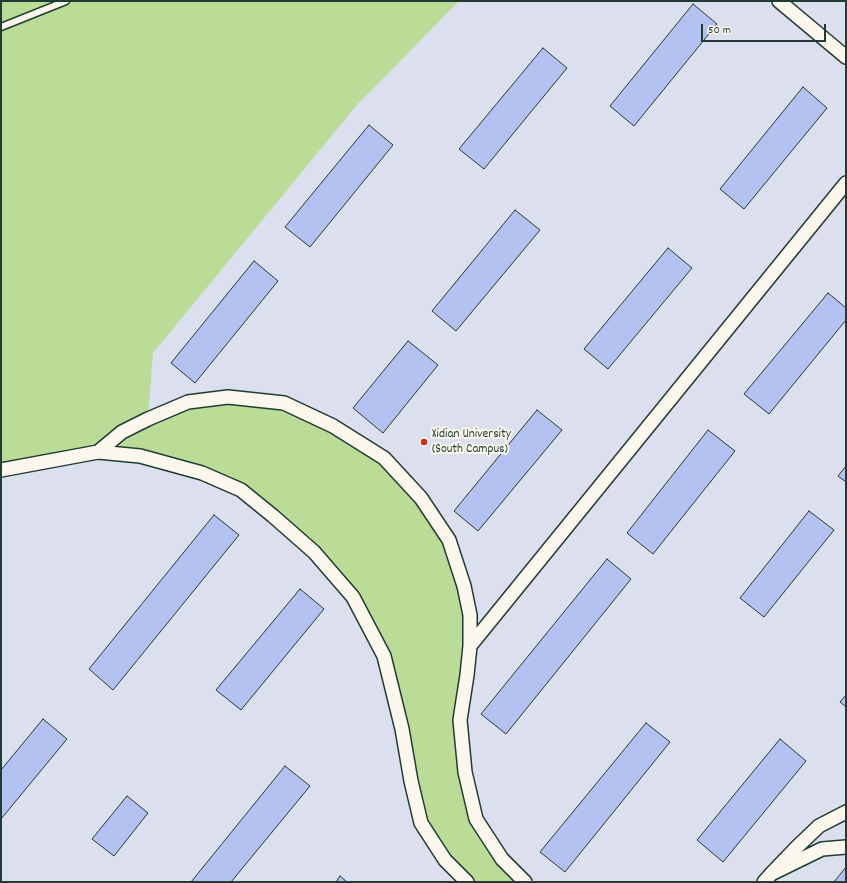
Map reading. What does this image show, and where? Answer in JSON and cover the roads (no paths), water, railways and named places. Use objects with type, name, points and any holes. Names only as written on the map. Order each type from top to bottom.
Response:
[{"type":"street","points":[[779,1],[846,57]]},
{"type":"street","points":[[470,646],[846,183]]},
{"type":"street","points":[[98,452],[122,432],[188,402],[228,397],[284,403],[333,426],[384,458],[421,498],[449,540],[464,586],[470,615],[468,675],[460,720],[467,780],[476,819],[502,859],[525,882]]},
{"type":"street","points":[[1,470],[98,452],[140,456],[202,473],[241,490],[314,552],[353,597],[384,656],[402,729],[411,781],[421,824],[445,860],[467,882]]},
{"type":"street","points":[[768,878],[796,847],[819,826],[846,812]]},
{"type":"street","points":[[768,878],[822,849],[846,847]]},
{"type":"lane","points":[[1,27],[66,1]]},
{"type":"place","name":"Xidian University (South Campus)","points":[[424,442]]}]
